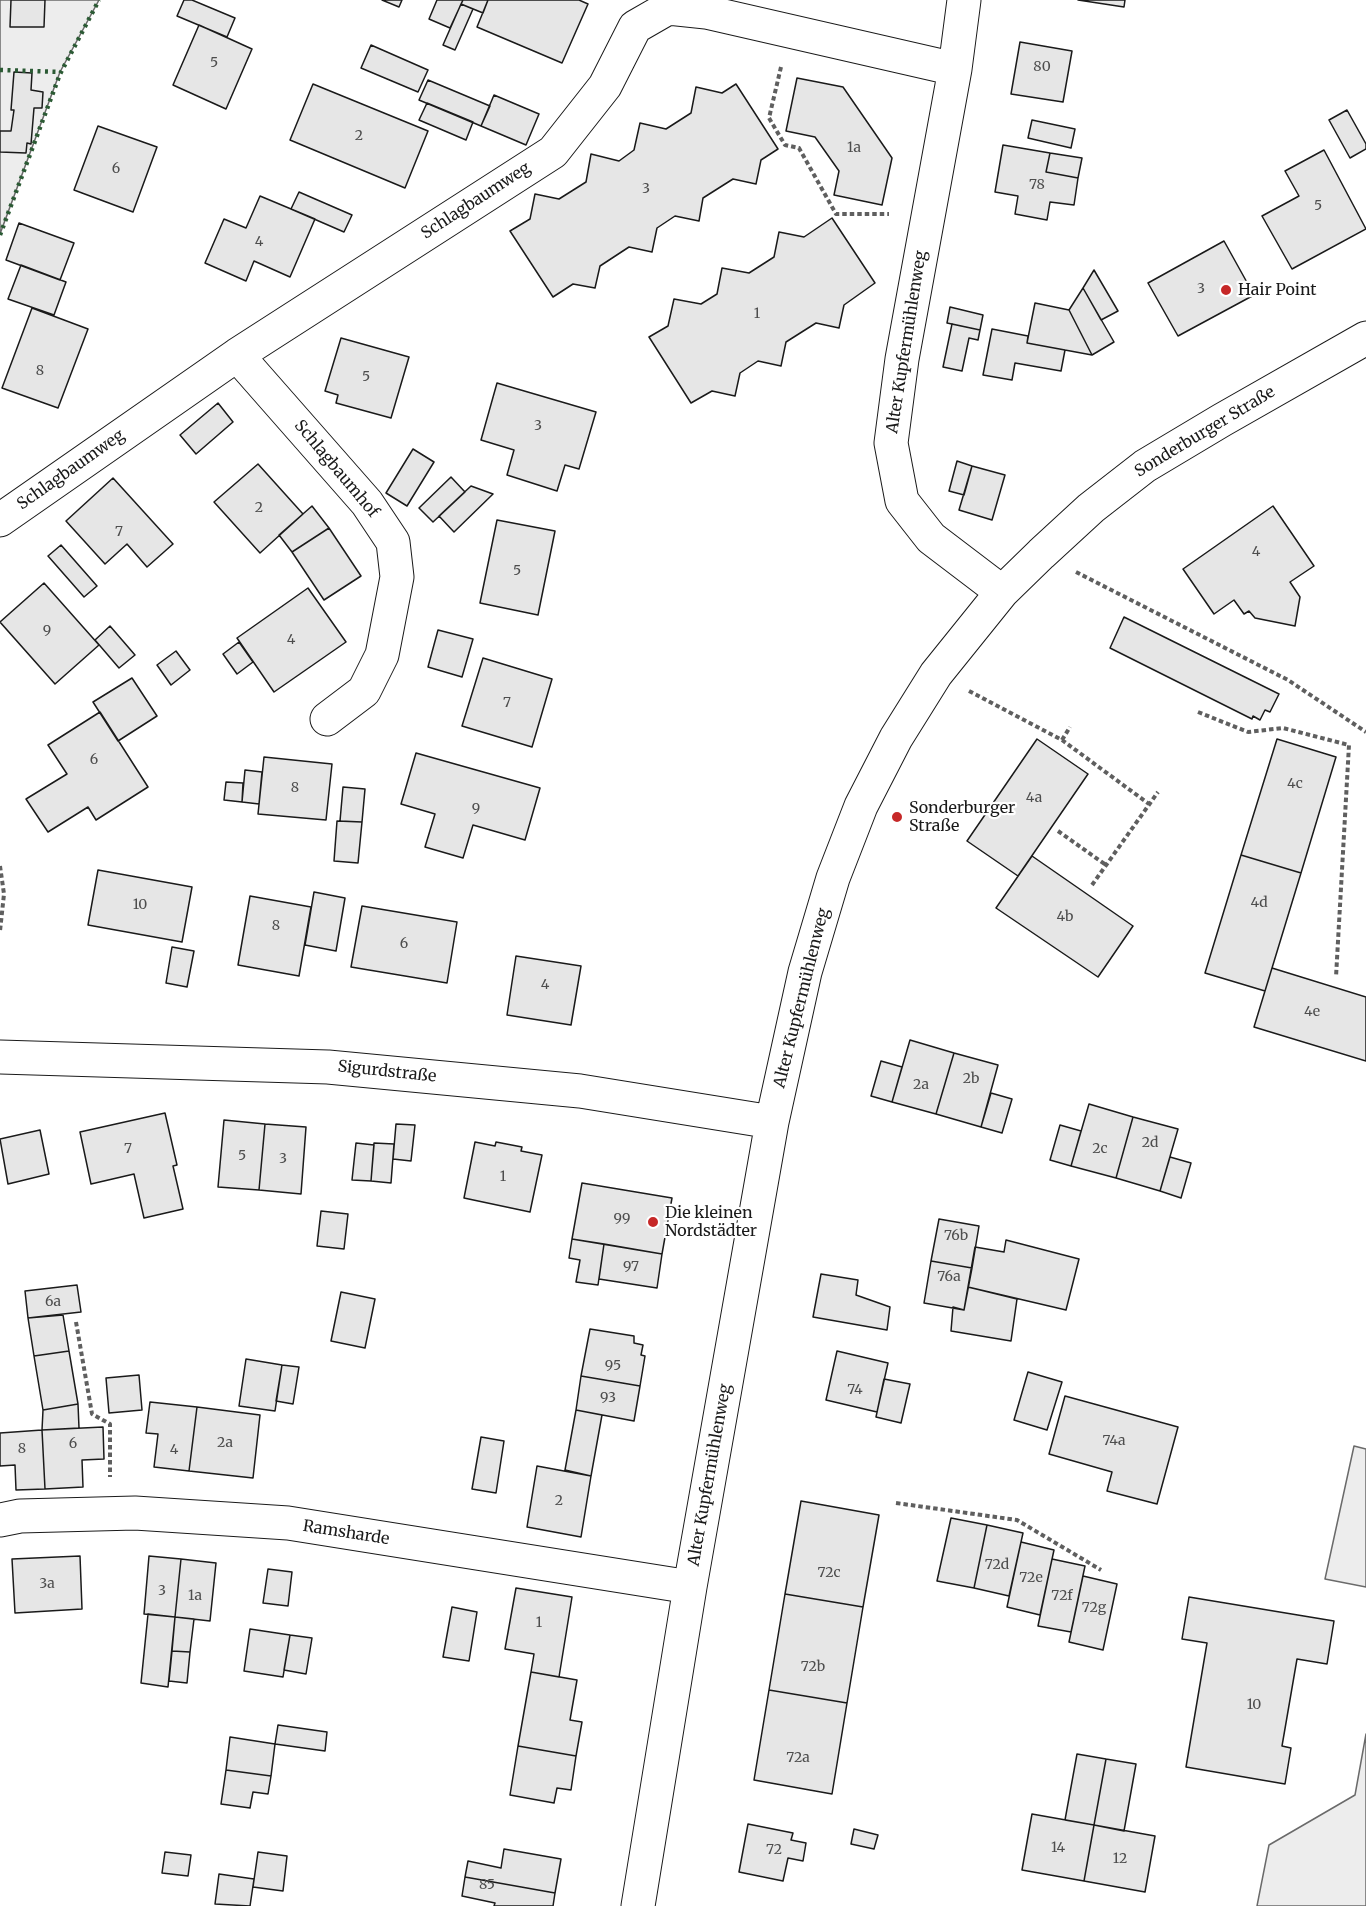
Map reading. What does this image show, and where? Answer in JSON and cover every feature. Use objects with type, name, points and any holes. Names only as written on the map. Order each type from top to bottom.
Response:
[{"type":"street","name":"Alter Kupfermühlenweg","points":[[638,1906],[690,1587],[772,1122],[805,972],[833,878],[861,806],[896,738],[936,674],[1002,592],[931,538],[902,501],[891,442],[902,359],[955,69],[964,0]]},
{"type":"street","name":"Schlagbaumweg","points":[[0,520],[237,355],[553,152],[605,86],[635,27],[666,4],[955,69]]},
{"type":"street","name":"Sonderburger Straße","points":[[1002,592],[1091,508],[1146,466],[1366,338]]},
{"type":"street","name":"Schlagbaumhof","points":[[237,355],[367,503],[393,542],[398,577],[382,655],[364,691],[327,720]]},
{"type":"street","name":"Sigurdstraße","points":[[0,1057],[328,1067],[580,1091],[772,1122]]},
{"type":"street","name":"Ramsharde","points":[[0,1520],[20,1516],[110,1514],[225,1518],[288,1523],[690,1587]]},
{"type":"path","points":[[789,31],[769,118],[785,145],[799,148],[836,214],[928,214]]},
{"type":"path","points":[[1041,554],[1288,680],[1366,732]]},
{"type":"path","points":[[936,674],[1062,740],[1149,804]]},
{"type":"path","points":[[1198,712],[1248,732],[1283,728],[1349,745],[1336,977]]},
{"type":"path","points":[[1062,740],[1070,727]]},
{"type":"path","points":[[1092,885],[1158,792]]},
{"type":"path","points":[[1058,831],[1106,865]]},
{"type":"path","points":[[0,866],[4,894],[0,931]]},
{"type":"path","points":[[76,1322],[92,1414],[110,1424],[110,1514]]},
{"type":"path","points":[[896,1503],[1017,1520],[1101,1570]]},
{"type":"shaded area","points":[[0,0],[99,0],[60,72],[0,234]]},
{"type":"shaded area","points":[[1354,1446],[1366,1449],[1366,1587],[1325,1579]]},
{"type":"shaded area","points":[[1366,1734],[1366,1906],[1257,1906],[1269,1845],[1355,1795]]},
{"type":"building","points":[[11,0],[45,0],[44,27],[10,27]]},
{"type":"building","points":[[184,0],[192,0],[235,18],[227,37],[177,16]]},
{"type":"building","points":[[382,0],[402,0],[399,7]]},
{"type":"building","points":[[437,0],[463,0],[450,28],[429,19]]},
{"type":"building","points":[[463,0],[488,0],[483,13],[461,4]]},
{"type":"building","points":[[488,0],[579,0],[588,4],[562,63],[477,27]]},
{"type":"building","points":[[1078,0],[1125,0],[1124,7]]},
{"type":"building","points":[[461,4],[473,9],[455,50],[443,45]]},
{"type":"building","points":[[199,25],[252,49],[226,109],[173,85]]},
{"type":"building","points":[[1020,42],[1072,51],[1063,102],[1011,94]]},
{"type":"building","points":[[371,45],[428,70],[418,92],[361,68]]},
{"type":"building","points":[[14,72],[32,73],[31,90],[43,92],[42,108],[34,108],[31,144],[27,143],[26,153],[0,152],[0,131],[11,131],[14,110],[11,110]]},
{"type":"building","points":[[797,78],[843,87],[892,158],[882,205],[834,195],[839,171],[815,137],[786,131]]},
{"type":"building","points":[[428,80],[490,106],[481,126],[419,100]]},
{"type":"building","points":[[313,84],[428,131],[405,188],[290,140]]},
{"type":"building","points":[[736,84],[778,149],[761,160],[756,184],[733,179],[703,198],[699,221],[675,216],[657,228],[652,252],[629,247],[600,266],[595,288],[573,284],[553,297],[510,231],[530,219],[535,194],[559,199],[586,182],[591,154],[619,161],[634,150],[640,123],[666,129],[691,113],[696,87],[722,93]]},
{"type":"building","points":[[494,95],[539,114],[526,145],[481,126]]},
{"type":"building","points":[[427,103],[473,122],[466,140],[419,120]]},
{"type":"building","points":[[1347,110],[1366,144],[1366,149],[1350,158],[1329,120]]},
{"type":"building","points":[[1032,120],[1075,129],[1071,148],[1028,138]]},
{"type":"building","points":[[98,126],[157,147],[133,212],[74,190]]},
{"type":"building","points":[[1003,145],[1050,153],[1046,172],[1078,178],[1074,205],[1050,202],[1047,220],[1015,214],[1018,196],[995,192]]},
{"type":"building","points":[[1324,150],[1366,229],[1292,269],[1262,216],[1299,196],[1285,171]]},
{"type":"building","points":[[1050,153],[1082,158],[1078,178],[1046,172]]},
{"type":"building","points":[[299,192],[352,215],[344,232],[291,209]]},
{"type":"building","points":[[260,196],[315,219],[290,277],[254,261],[246,281],[205,263],[224,219],[246,228]]},
{"type":"building","points":[[832,218],[875,283],[844,305],[839,328],[816,323],[786,342],[781,366],[758,361],[740,373],[735,396],[712,391],[691,403],[649,337],[668,326],[674,299],[701,304],[717,294],[722,268],[749,273],[774,257],[779,232],[804,237]]},
{"type":"building","points":[[19,223],[74,243],[60,280],[6,260]]},
{"type":"building","points":[[1224,241],[1254,295],[1178,336],[1148,283]]},
{"type":"building","points":[[21,265],[66,282],[54,315],[8,299]]},
{"type":"building","points":[[1094,270],[1118,311],[1101,320],[1083,288]]},
{"type":"building","points":[[1083,288],[1114,342],[1092,355],[1069,310]]},
{"type":"building","points":[[1035,303],[1069,310],[1092,355],[1027,343]]},
{"type":"building","points":[[950,307],[983,315],[980,330],[947,323]]},
{"type":"building","points":[[32,308],[88,329],[58,408],[2,388]]},
{"type":"building","points":[[952,324],[980,330],[978,340],[969,338],[962,371],[943,367]]},
{"type":"building","points":[[992,329],[1028,336],[1027,343],[1065,350],[1061,371],[1015,363],[1012,380],[983,375]]},
{"type":"building","points":[[341,338],[409,357],[391,418],[336,403],[338,395],[325,391]]},
{"type":"building","points":[[497,383],[596,412],[579,469],[565,465],[557,491],[507,475],[514,450],[481,440]]},
{"type":"building","points":[[218,403],[233,422],[196,454],[180,435]]},
{"type":"building","points":[[413,449],[434,462],[407,506],[386,493]]},
{"type":"building","points":[[957,461],[972,466],[964,495],[949,491]]},
{"type":"building","points":[[258,464],[303,514],[260,553],[214,502]]},
{"type":"building","points":[[972,466],[1005,475],[992,520],[959,510]]},
{"type":"building","points":[[451,477],[465,492],[433,522],[419,508]]},
{"type":"building","points":[[113,478],[173,544],[147,567],[127,544],[105,564],[66,521]]},
{"type":"building","points":[[471,486],[493,494],[454,532],[439,516]]},
{"type":"building","points":[[312,506],[329,528],[292,552],[279,535]]},
{"type":"building","points":[[1273,506],[1314,566],[1290,582],[1300,597],[1295,626],[1255,618],[1249,611],[1244,614],[1234,600],[1214,614],[1183,569]]},
{"type":"building","points":[[497,520],[555,531],[538,615],[480,603]]},
{"type":"building","points":[[329,528],[361,576],[324,600],[292,552]]},
{"type":"building","points":[[61,545],[97,586],[84,597],[48,556]]},
{"type":"building","points":[[44,583],[99,645],[55,684],[0,622]]},
{"type":"building","points":[[308,588],[346,642],[274,692],[237,638]]},
{"type":"building","points":[[1124,617],[1279,694],[1270,712],[1265,710],[1260,720],[1253,716],[1252,719],[1110,648]]},
{"type":"building","points":[[110,626],[135,655],[119,668],[95,640]]},
{"type":"building","points":[[438,630],[473,639],[462,677],[428,667]]},
{"type":"building","points":[[239,642],[253,662],[237,674],[223,654]]},
{"type":"building","points":[[176,651],[190,670],[171,685],[157,665]]},
{"type":"building","points":[[483,658],[552,679],[532,747],[462,726]]},
{"type":"building","points":[[132,678],[157,716],[118,741],[93,702]]},
{"type":"building","points":[[100,712],[148,787],[96,820],[88,807],[48,832],[26,799],[67,774],[48,745]]},
{"type":"building","points":[[1037,739],[1088,774],[1018,876],[967,841]]},
{"type":"building","points":[[1277,739],[1336,757],[1301,873],[1241,855]]},
{"type":"building","points":[[416,753],[540,788],[525,840],[473,825],[463,858],[425,847],[435,814],[401,804]]},
{"type":"building","points":[[264,757],[332,764],[326,820],[258,814]]},
{"type":"building","points":[[245,770],[262,772],[259,804],[242,802]]},
{"type":"building","points":[[226,782],[243,783],[242,802],[224,800]]},
{"type":"building","points":[[343,787],[365,789],[362,822],[340,821]]},
{"type":"building","points":[[337,821],[362,822],[358,863],[334,861]]},
{"type":"building","points":[[1241,855],[1301,873],[1265,991],[1205,973]]},
{"type":"building","points":[[1032,856],[1133,926],[1098,977],[996,908]]},
{"type":"building","points":[[98,870],[192,887],[182,942],[88,925]]},
{"type":"building","points":[[314,892],[345,898],[336,951],[305,945]]},
{"type":"building","points":[[250,896],[311,907],[299,976],[238,965]]},
{"type":"building","points":[[362,906],[457,922],[447,983],[351,967]]},
{"type":"building","points":[[172,947],[194,951],[187,987],[166,983]]},
{"type":"building","points":[[516,956],[581,966],[571,1025],[507,1015]]},
{"type":"building","points":[[1272,968],[1366,997],[1366,1061],[1254,1027]]},
{"type":"building","points":[[910,1040],[954,1053],[936,1114],[892,1102]]},
{"type":"building","points":[[954,1053],[998,1065],[981,1127],[936,1114]]},
{"type":"building","points":[[881,1061],[902,1067],[892,1102],[871,1096]]},
{"type":"building","points":[[991,1093],[1012,1099],[1002,1133],[981,1127]]},
{"type":"building","points":[[1089,1104],[1133,1117],[1116,1178],[1071,1166]]},
{"type":"building","points":[[165,1113],[177,1165],[173,1166],[183,1209],[144,1218],[134,1174],[91,1184],[80,1132]]},
{"type":"building","points":[[1133,1117],[1178,1129],[1160,1191],[1116,1178]]},
{"type":"building","points":[[224,1120],[265,1124],[259,1190],[218,1187]]},
{"type":"building","points":[[265,1124],[306,1127],[301,1194],[259,1190]]},
{"type":"building","points":[[396,1124],[415,1125],[411,1161],[393,1159]]},
{"type":"building","points":[[1060,1125],[1081,1131],[1071,1166],[1050,1160]]},
{"type":"building","points":[[40,1130],[49,1174],[8,1184],[0,1139]]},
{"type":"building","points":[[475,1142],[495,1146],[496,1142],[522,1147],[521,1151],[542,1155],[530,1212],[464,1198]]},
{"type":"building","points":[[356,1143],[374,1145],[371,1181],[352,1180]]},
{"type":"building","points":[[374,1143],[394,1144],[391,1183],[371,1181]]},
{"type":"building","points":[[1170,1157],[1191,1163],[1181,1198],[1160,1191]]},
{"type":"building","points":[[582,1183],[672,1198],[662,1254],[572,1239]]},
{"type":"building","points":[[321,1211],[348,1214],[344,1249],[317,1246]]},
{"type":"building","points":[[939,1219],[979,1226],[972,1268],[931,1261]]},
{"type":"building","points":[[572,1239],[604,1244],[598,1285],[576,1282],[580,1260],[569,1258]]},
{"type":"building","points":[[1006,1240],[1079,1259],[1066,1310],[968,1287],[975,1247],[1004,1252]]},
{"type":"building","points":[[604,1244],[662,1254],[657,1288],[599,1279]]},
{"type":"building","points":[[931,1261],[972,1268],[964,1310],[924,1303]]},
{"type":"building","points":[[821,1274],[858,1280],[856,1295],[890,1307],[887,1330],[813,1317]]},
{"type":"building","points":[[77,1285],[81,1312],[28,1318],[25,1291]]},
{"type":"building","points":[[968,1287],[1017,1299],[1011,1341],[951,1331],[953,1307],[964,1310]]},
{"type":"building","points":[[341,1292],[375,1299],[365,1348],[331,1341]]},
{"type":"building","points":[[63,1315],[69,1351],[34,1356],[28,1318]]},
{"type":"building","points":[[590,1329],[634,1336],[634,1343],[643,1345],[641,1355],[645,1356],[640,1386],[581,1376]]},
{"type":"building","points":[[69,1351],[78,1404],[43,1410],[34,1356]]},
{"type":"building","points":[[837,1351],[888,1363],[877,1412],[826,1400]]},
{"type":"building","points":[[246,1359],[282,1365],[275,1411],[239,1406]]},
{"type":"building","points":[[282,1365],[299,1367],[293,1404],[276,1401]]},
{"type":"building","points":[[1028,1372],[1062,1382],[1047,1430],[1014,1420]]},
{"type":"building","points":[[139,1375],[142,1410],[109,1413],[106,1378]]},
{"type":"building","points":[[581,1376],[640,1386],[634,1421],[576,1410]]},
{"type":"building","points":[[884,1379],[910,1384],[901,1423],[876,1417]]},
{"type":"building","points":[[1065,1396],[1178,1427],[1157,1504],[1107,1491],[1112,1472],[1049,1454]]},
{"type":"building","points":[[150,1402],[197,1407],[189,1471],[154,1467],[158,1434],[146,1433]]},
{"type":"building","points":[[78,1404],[79,1428],[42,1430],[43,1410]]},
{"type":"building","points":[[197,1407],[260,1415],[253,1478],[189,1471]]},
{"type":"building","points":[[576,1410],[602,1415],[591,1476],[565,1470]]},
{"type":"building","points":[[103,1427],[104,1459],[82,1460],[83,1487],[45,1489],[42,1430]]},
{"type":"building","points":[[42,1430],[45,1489],[16,1490],[15,1465],[0,1466],[0,1433]]},
{"type":"building","points":[[481,1437],[504,1441],[496,1493],[472,1489]]},
{"type":"building","points":[[537,1466],[591,1476],[581,1537],[527,1527]]},
{"type":"building","points":[[801,1501],[879,1515],[863,1607],[785,1594]]},
{"type":"building","points":[[951,1518],[987,1525],[974,1588],[937,1581]]},
{"type":"building","points":[[987,1525],[1023,1533],[1009,1596],[974,1588]]},
{"type":"building","points":[[1021,1542],[1054,1550],[1040,1615],[1007,1607]]},
{"type":"building","points":[[80,1556],[82,1609],[15,1613],[12,1559]]},
{"type":"building","points":[[149,1556],[181,1559],[175,1617],[144,1614]]},
{"type":"building","points":[[181,1559],[216,1563],[210,1621],[175,1617]]},
{"type":"building","points":[[1052,1559],[1085,1566],[1071,1632],[1038,1626]]},
{"type":"building","points":[[268,1569],[292,1572],[288,1606],[263,1603]]},
{"type":"building","points":[[1083,1576],[1117,1584],[1103,1650],[1069,1642]]},
{"type":"building","points":[[516,1588],[572,1597],[559,1677],[531,1672],[534,1654],[505,1649]]},
{"type":"building","points":[[785,1594],[863,1607],[847,1703],[769,1690]]},
{"type":"building","points":[[1189,1597],[1334,1621],[1327,1664],[1297,1659],[1282,1746],[1291,1748],[1285,1784],[1186,1767],[1207,1643],[1182,1639]]},
{"type":"building","points":[[452,1607],[477,1612],[469,1661],[443,1657]]},
{"type":"building","points":[[148,1614],[175,1617],[168,1687],[141,1683]]},
{"type":"building","points":[[175,1617],[194,1619],[190,1652],[172,1651]]},
{"type":"building","points":[[250,1629],[290,1635],[283,1677],[244,1671]]},
{"type":"building","points":[[290,1635],[312,1638],[306,1674],[284,1670]]},
{"type":"building","points":[[172,1651],[190,1652],[187,1683],[169,1681]]},
{"type":"building","points":[[531,1672],[577,1680],[570,1720],[582,1722],[576,1756],[518,1746]]},
{"type":"building","points":[[769,1690],[847,1703],[832,1794],[754,1780]]},
{"type":"building","points":[[278,1725],[327,1732],[325,1751],[275,1744]]},
{"type":"building","points":[[230,1737],[275,1744],[271,1776],[226,1770]]},
{"type":"building","points":[[518,1746],[576,1756],[571,1790],[557,1788],[554,1803],[510,1795]]},
{"type":"building","points":[[1077,1754],[1106,1759],[1094,1825],[1065,1820]]},
{"type":"building","points":[[1106,1759],[1136,1764],[1124,1831],[1094,1825]]},
{"type":"building","points":[[226,1770],[271,1776],[268,1794],[253,1792],[250,1808],[221,1804]]},
{"type":"building","points":[[1032,1814],[1094,1825],[1084,1881],[1022,1870]]},
{"type":"building","points":[[748,1824],[793,1833],[791,1840],[806,1843],[803,1861],[788,1858],[783,1881],[739,1872]]},
{"type":"building","points":[[1094,1825],[1155,1836],[1145,1892],[1084,1881]]},
{"type":"building","points":[[854,1829],[878,1835],[874,1849],[851,1844]]},
{"type":"building","points":[[504,1849],[561,1859],[555,1893],[465,1877],[468,1861],[501,1868]]},
{"type":"building","points":[[165,1852],[191,1855],[188,1876],[162,1873]]},
{"type":"building","points":[[258,1852],[287,1856],[283,1891],[253,1887]]},
{"type":"building","points":[[219,1874],[254,1879],[250,1906],[215,1904]]},
{"type":"building","points":[[465,1877],[555,1893],[553,1906],[494,1906],[495,1903],[462,1896]]},
{"type":"hedge","points":[[0,235],[60,74],[99,0]]},
{"type":"hedge","points":[[0,70],[60,72]]},
{"type":"place","name":"Hair Point","points":[[1226,290]]},
{"type":"place","name":"Sonderburger Straße","points":[[897,817]]},
{"type":"place","name":"Die kleinen Nordstädter","points":[[653,1222]]}]
